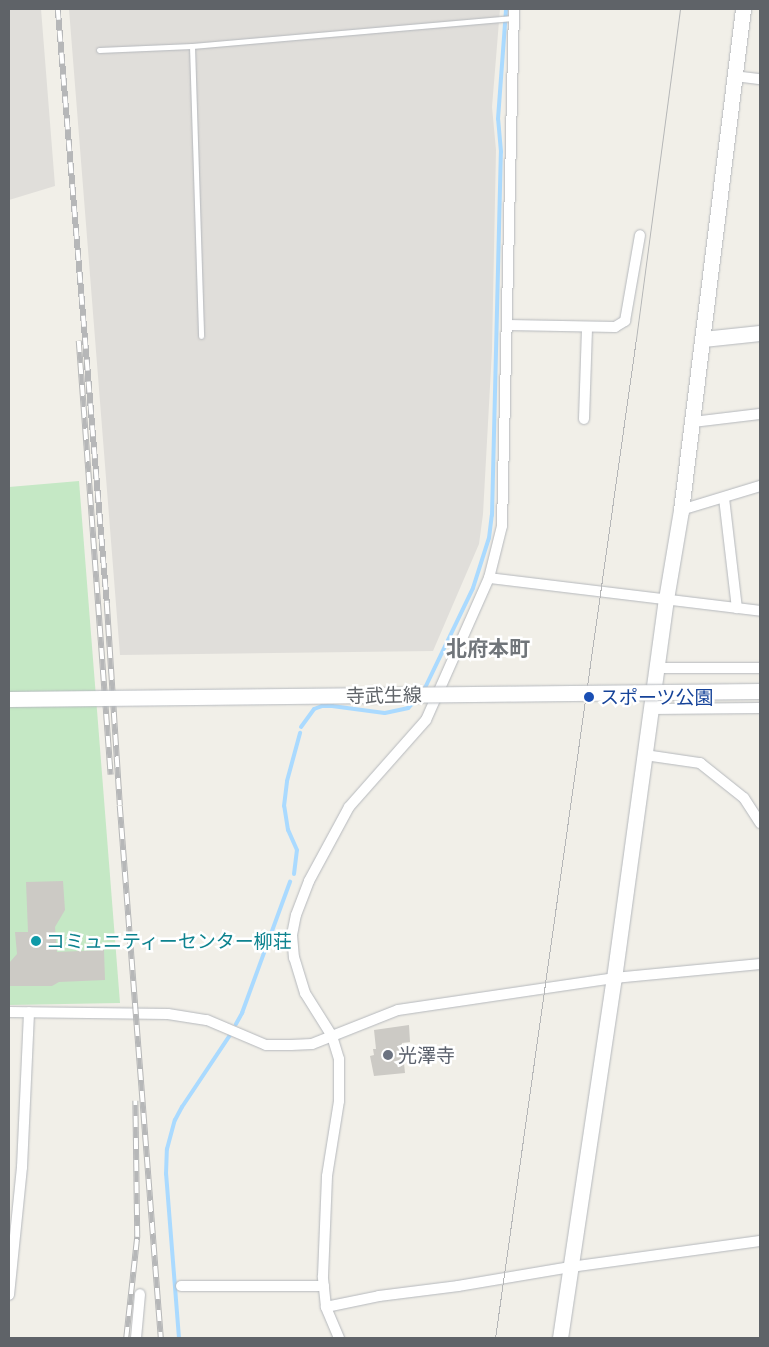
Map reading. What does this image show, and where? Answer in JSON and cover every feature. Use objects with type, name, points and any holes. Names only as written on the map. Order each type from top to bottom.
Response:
[{"type":"street","points":[[560,1338],[614,978],[666,599],[681,510],[743,9]]},
{"type":"street","points":[[339,1338],[326,1307],[324,1286],[327,1176],[340,1084],[338,1059],[332,1036],[305,993],[294,958],[292,935],[296,915],[309,881],[349,807],[426,720],[489,578],[502,526],[508,325],[513,14]]},
{"type":"street","points":[[734,76],[760,79]]},
{"type":"street","points":[[508,325],[615,327],[624,321],[640,235]]},
{"type":"street","points":[[584,419],[587,327]]},
{"type":"street","points":[[703,338],[760,333]]},
{"type":"street","points":[[693,422],[760,414]]},
{"type":"street","points":[[681,510],[760,486]]},
{"type":"street","points":[[724,498],[737,608]]},
{"type":"street","points":[[489,578],[760,611]]},
{"type":"street","points":[[656,668],[760,668]]},
{"type":"street","name":"寺武生線","points":[[9,699],[760,691]]},
{"type":"street","points":[[651,709],[760,708]]},
{"type":"street","points":[[645,755],[700,764],[744,798],[760,822]]},
{"type":"street","points":[[9,1012],[168,1014],[207,1020],[266,1045],[312,1044],[398,1010],[614,978],[760,964]]},
{"type":"street","points":[[9,1295],[22,1167],[29,1012]]},
{"type":"street","points":[[326,1307],[379,1296],[760,1241]]},
{"type":"street","points":[[181,1286],[324,1286]]},
{"type":"street","points":[[136,1338],[140,1294]]},
{"type":"lane","points":[[99,50],[192,46],[513,14]]},
{"type":"lane","points":[[192,46],[201,336]]},
{"type":"shaded area","points":[[9,9],[41,9],[55,186],[9,200]]},
{"type":"shaded area","points":[[69,9],[500,9],[492,107],[496,150],[492,350],[483,514],[479,544],[433,651],[120,655]]},
{"type":"green space","points":[[79,481],[120,1003],[9,1005],[9,487]]},
{"type":"building","name":"コミュニティーセンター柳荘","points":[[63,881],[65,910],[55,927],[57,952],[104,950],[105,980],[59,982],[52,986],[9,986],[9,963],[17,954],[15,932],[28,932],[26,882]]},
{"type":"building","points":[[409,1025],[410,1042],[402,1043],[405,1073],[374,1076],[370,1056],[374,1055],[373,1049],[376,1049],[374,1030]]},
{"type":"waterway","points":[[423,692],[473,588],[489,538],[492,515],[501,152],[498,119],[506,9]]},
{"type":"waterway","points":[[301,727],[314,709],[322,706],[385,713],[408,708],[417,699]]},
{"type":"waterway","points":[[294,874],[297,850],[288,830],[284,806],[287,781],[300,733]]},
{"type":"waterway","points":[[236,1024],[242,1013],[290,882]]},
{"type":"waterway","points":[[179,1338],[166,1174],[167,1149],[175,1120],[182,1107],[230,1035]]},
{"type":"tram line","points":[[495,1338],[636,339],[680,9]]},
{"type":"railway","points":[[58,9],[107,603],[120,806],[161,1338]]},
{"type":"railway","points":[[79,341],[111,775]]},
{"type":"railway","points":[[126,1338],[137,1237],[135,1101]]},
{"type":"place","name":"スポーツ公園","points":[[589,697]]},
{"type":"place","name":"コミュニティーセンター柳荘","points":[[36,941]]},
{"type":"place","name":"光澤寺","points":[[388,1055]]},
{"type":"district","name":"北府本町","points":[[488,648]]}]
